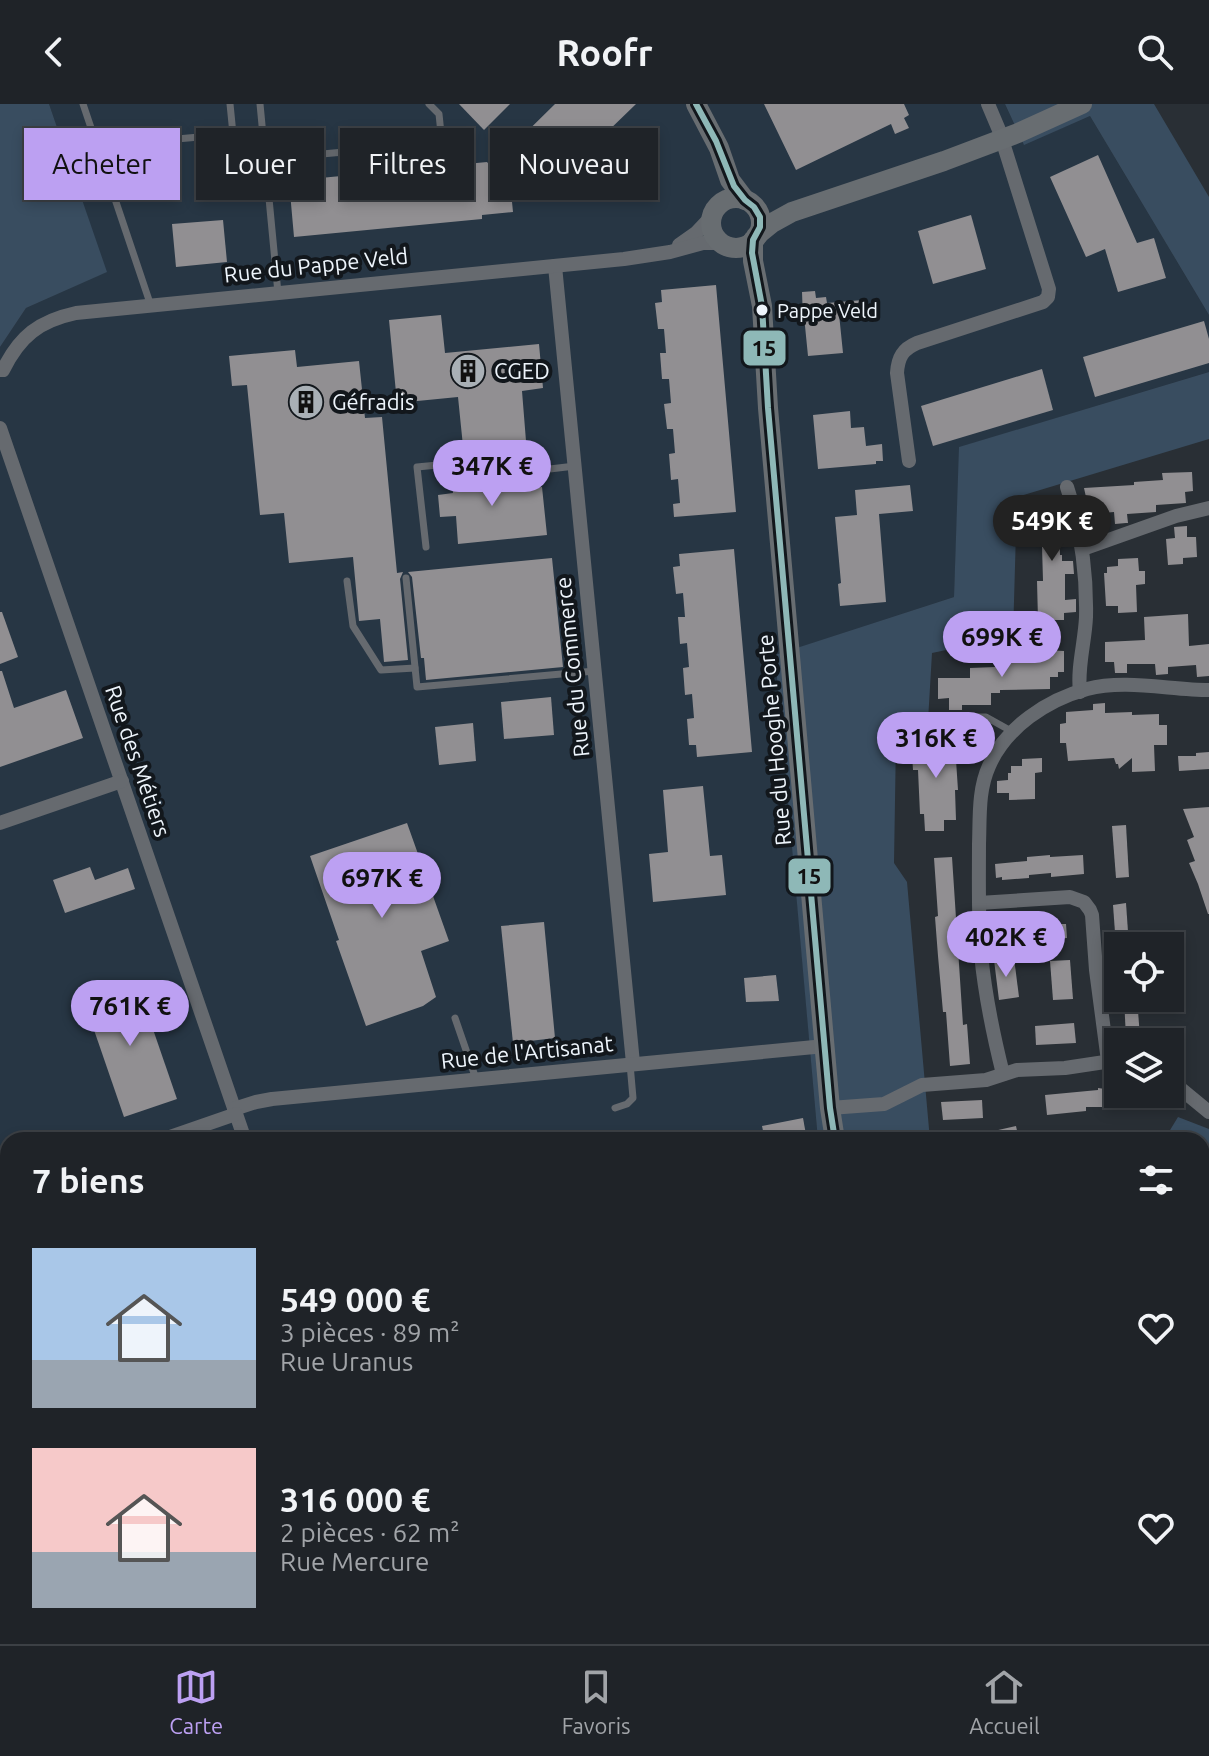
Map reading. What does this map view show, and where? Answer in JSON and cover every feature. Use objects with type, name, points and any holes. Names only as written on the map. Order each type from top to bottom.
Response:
[{"type":"street","points":[[696,104],[719,148],[730,180],[750,203],[760,222],[755,238]]},
{"type":"street","points":[[909,461],[897,373],[903,352],[917,343],[1043,302],[1048,297],[1049,289],[988,104]]},
{"type":"street","points":[[710,129],[720,192],[712,230],[723,244],[738,247],[746,245],[782,217],[1002,139],[1082,104]]},
{"type":"street","points":[[715,211],[724,201],[733,198],[775,208],[817,203]]},
{"type":"street","name":"Rue du Pappe Veld","points":[[661,253],[687,240],[715,211]]},
{"type":"street","name":"Rue du Hooghe Porte","points":[[755,238],[753,261],[762,306],[762,335],[834,1132]]},
{"type":"street","name":"Rue du Pappe Veld","points":[[1,374],[25,338],[38,327],[55,318],[85,311],[555,266],[661,253],[703,243],[723,244]]},
{"type":"street","name":"Rue du Hooghe Porte","points":[[723,244],[746,279],[762,335]]},
{"type":"street","name":"Rue du Commerce","points":[[555,266],[631,1064]]},
{"type":"street","name":"Rue des Métiers","points":[[0,428],[242,1132]]},
{"type":"street","points":[[1067,487],[1083,549],[1086,617],[1078,680],[1080,692]]},
{"type":"street","points":[[1083,549],[1176,516],[1209,508]]},
{"type":"street","points":[[1003,1074],[987,1003],[979,903],[980,805],[984,777],[995,754],[1013,732],[1040,710],[1096,687],[1209,690]]},
{"type":"street","points":[[0,823],[122,781]]},
{"type":"street","points":[[979,903],[1070,897],[1088,905],[1092,915],[1096,970],[1107,1028]]},
{"type":"street","name":"Rue de l'Artisanat","points":[[181,1132],[264,1100],[825,1046]]},
{"type":"street","points":[[830,1108],[884,1104],[922,1085],[986,1080],[1017,1070],[1057,1069],[1104,1062]]},
{"type":"street","points":[[1184,1091],[1209,1112]]},
{"type":"lane","points":[[83,104],[92,128]]},
{"type":"lane","points":[[230,104],[232,128]]},
{"type":"lane","points":[[260,104],[262,128]]},
{"type":"lane","points":[[324,154],[442,143],[439,114],[429,104]]},
{"type":"lane","points":[[116,200],[151,306]]},
{"type":"lane","points":[[269,200],[278,293]]},
{"type":"lane","points":[[426,547],[417,467],[500,459],[516,473],[575,466]]},
{"type":"lane","points":[[406,578],[417,687],[595,671]]},
{"type":"lane","points":[[347,581],[353,626],[381,670],[415,668]]},
{"type":"lane","points":[[929,717],[986,717],[1013,732]]},
{"type":"lane","points":[[455,1018],[476,1079]]},
{"type":"lane","points":[[615,1108],[633,1098],[631,1064]]},
{"type":"shaded area","points":[[0,104],[49,104],[57,128],[24,128],[24,200],[82,200],[107,272],[26,308],[0,347]]},
{"type":"shaded area","points":[[49,104],[1005,104],[1024,144],[1090,116],[1209,315],[1209,372],[960,447],[954,597],[776,655],[817,1132],[0,1132],[0,347],[26,308],[106,272],[82,200],[180,200],[180,128],[57,128]]},
{"type":"shaded area","points":[[1005,104],[1154,104],[1209,197],[1209,315],[1090,116],[1024,145]]},
{"type":"shaded area","points":[[1209,372],[1209,439],[1017,497],[1013,636],[932,653],[927,738],[896,739],[894,863],[907,882],[929,1132],[817,1132],[775,655],[954,597],[959,447]]},
{"type":"shaded area","points":[[1178,1117],[1209,1129],[1209,1132],[1169,1132]]},
{"type":"building","points":[[459,104],[510,104],[484,130]]},
{"type":"building","points":[[555,104],[636,104],[611,128],[531,128]]},
{"type":"building","points":[[764,104],[904,104],[909,115],[904,118],[909,128],[895,134],[891,124],[796,170]]},
{"type":"building","points":[[1098,155],[1137,243],[1154,238],[1166,278],[1118,292],[1105,249],[1086,257],[1050,177]]},
{"type":"building","points":[[487,162],[490,166],[490,200],[512,200],[513,212],[482,215],[482,219],[294,237],[291,200],[324,200],[324,178],[340,176],[340,200],[474,200],[474,163]]},
{"type":"building","points":[[971,215],[986,269],[933,284],[918,231]]},
{"type":"building","points":[[223,220],[227,262],[176,267],[172,224]]},
{"type":"building","points":[[716,285],[736,512],[674,517],[673,504],[680,503],[678,479],[671,480],[669,454],[675,453],[673,429],[667,429],[664,404],[671,403],[669,379],[662,379],[660,353],[666,353],[664,329],[658,329],[655,303],[662,302],[661,290]]},
{"type":"building","points":[[815,291],[816,298],[826,297],[827,303],[863,300],[839,314],[843,353],[808,356],[802,292]]},
{"type":"building","name":"CGED","points":[[441,315],[445,353],[539,344],[543,388],[522,391],[526,441],[494,444],[494,453],[464,456],[458,397],[397,403],[389,320]]},
{"type":"building","points":[[1204,321],[1209,339],[1209,363],[1095,397],[1083,357]]},
{"type":"building","points":[[295,350],[297,367],[359,361],[365,418],[382,417],[397,573],[403,572],[400,579],[408,660],[384,662],[380,619],[359,621],[353,557],[289,563],[284,513],[260,515],[247,385],[232,386],[229,356]]},
{"type":"building","points":[[1042,369],[1053,410],[933,446],[921,406]]},
{"type":"building","points":[[850,411],[851,428],[864,427],[866,446],[882,444],[883,461],[818,469],[813,415]]},
{"type":"building","points":[[496,466],[498,491],[542,487],[547,535],[458,544],[456,516],[440,517],[438,495],[453,493],[451,470]]},
{"type":"building","points":[[1192,472],[1193,491],[1185,492],[1186,503],[1156,505],[1156,512],[1127,514],[1128,523],[1115,524],[1114,512],[1089,511],[1084,488],[1134,485],[1134,482],[1163,480],[1162,473]]},
{"type":"building","points":[[910,485],[913,511],[879,514],[886,602],[840,606],[835,517],[857,515],[855,490]]},
{"type":"building","points":[[1035,496],[1054,496],[1054,514],[1064,514],[1065,518],[1066,527],[1059,527],[1060,555],[1062,561],[1073,561],[1074,574],[1065,574],[1065,600],[1076,599],[1076,612],[1064,613],[1064,620],[1038,620],[1037,581],[1043,581],[1042,546],[1035,546]]},
{"type":"building","points":[[1187,526],[1187,537],[1196,537],[1197,557],[1183,558],[1183,564],[1168,565],[1166,539],[1175,538],[1174,527]]},
{"type":"building","points":[[734,549],[752,752],[697,757],[696,745],[689,745],[687,719],[694,718],[692,694],[685,695],[683,668],[689,667],[687,643],[680,644],[678,617],[685,617],[683,593],[676,594],[673,567],[680,566],[679,554]]},
{"type":"building","points":[[552,558],[563,667],[426,680],[412,577],[408,572]]},
{"type":"building","points":[[1138,558],[1139,571],[1145,571],[1145,584],[1136,585],[1137,612],[1118,613],[1118,606],[1106,606],[1104,573],[1107,573],[1107,567],[1118,566],[1118,559]]},
{"type":"building","points":[[0,612],[18,657],[0,664]]},
{"type":"building","points":[[1188,614],[1189,646],[1209,644],[1209,676],[1197,677],[1196,665],[1168,667],[1168,674],[1156,675],[1155,664],[1127,664],[1127,673],[1115,673],[1114,662],[1105,662],[1105,642],[1145,640],[1144,617]]},
{"type":"building","points":[[1043,650],[1064,651],[1064,672],[1058,672],[1058,677],[1050,677],[1050,689],[1000,690],[1000,693],[991,693],[991,705],[962,705],[962,710],[949,710],[949,698],[938,699],[938,678],[970,678],[970,668],[995,667],[994,659],[1043,657]]},
{"type":"building","points":[[0,671],[14,708],[66,690],[83,738],[0,767]]},
{"type":"building","points":[[551,697],[554,735],[504,739],[501,702]]},
{"type":"building","points":[[1105,703],[1105,713],[1159,714],[1159,725],[1167,725],[1167,745],[1154,745],[1155,771],[1132,772],[1132,758],[1119,769],[1114,758],[1068,761],[1066,743],[1060,743],[1060,724],[1066,723],[1066,712],[1093,710],[1093,704]]},
{"type":"building","points":[[473,723],[476,761],[439,765],[435,727]]},
{"type":"building","points":[[947,737],[947,748],[959,747],[959,760],[956,760],[956,820],[944,820],[944,831],[925,831],[924,814],[920,814],[918,770],[913,770],[911,739]]},
{"type":"building","points":[[1209,752],[1209,769],[1179,771],[1178,756]]},
{"type":"building","points":[[1042,758],[1042,772],[1035,773],[1035,799],[1009,800],[1009,793],[997,793],[997,781],[1008,780],[1011,766],[1022,766],[1022,759]]},
{"type":"building","points":[[703,786],[710,856],[722,855],[726,895],[653,902],[649,854],[668,852],[663,790]]},
{"type":"building","points":[[1209,807],[1208,914],[1189,863],[1195,861],[1187,840],[1194,837],[1183,809]]},
{"type":"building","points":[[407,823],[449,941],[421,951],[436,997],[423,1006],[366,1026],[310,856]]},
{"type":"building","points":[[1126,825],[1129,877],[1116,878],[1112,826]]},
{"type":"building","points":[[1050,855],[1083,855],[1084,874],[1051,877],[1051,873],[1029,875],[1029,878],[996,878],[995,864]]},
{"type":"building","points":[[952,857],[963,1025],[967,1024],[970,1064],[950,1066],[935,917],[938,916],[934,858]]},
{"type":"building","points":[[90,867],[95,880],[128,868],[135,889],[65,913],[53,880]]},
{"type":"building","points":[[1126,903],[1128,932],[1115,932],[1113,905]]},
{"type":"building","points":[[1059,921],[1059,924],[1066,924],[1067,938],[1027,941],[1026,927],[1032,926],[1032,923]]},
{"type":"building","points":[[544,922],[555,1038],[513,1043],[501,926]]},
{"type":"building","points":[[1014,958],[1019,997],[999,1000],[994,960]]},
{"type":"building","points":[[1070,960],[1073,999],[1053,1000],[1050,961]]},
{"type":"building","points":[[776,975],[779,1001],[746,1002],[744,978]]},
{"type":"building","points":[[136,980],[177,1099],[124,1117],[83,998]]},
{"type":"building","points":[[1125,1012],[1138,1012],[1139,1028],[1126,1028]]},
{"type":"building","points":[[1074,1023],[1076,1043],[1036,1045],[1035,1026]]},
{"type":"building","points":[[1104,1089],[1104,1107],[1086,1107],[1086,1111],[1047,1115],[1045,1095]]},
{"type":"building","points":[[982,1100],[983,1118],[943,1120],[941,1102]]},
{"type":"building","points":[[803,1118],[806,1132],[763,1132],[762,1126]]},
{"type":"building","points":[[1016,1126],[1017,1132],[989,1132]]},
{"type":"transit line","name":"15","points":[[696,104],[716,141],[734,186],[760,217],[752,253],[762,306],[768,408],[834,1132]]},
{"type":"place","name":"Pappe Veld","points":[[762,310]]},
{"type":"place","name":"CGED","points":[[468,371]]},
{"type":"place","name":"Géfradis","points":[[306,402]]}]
